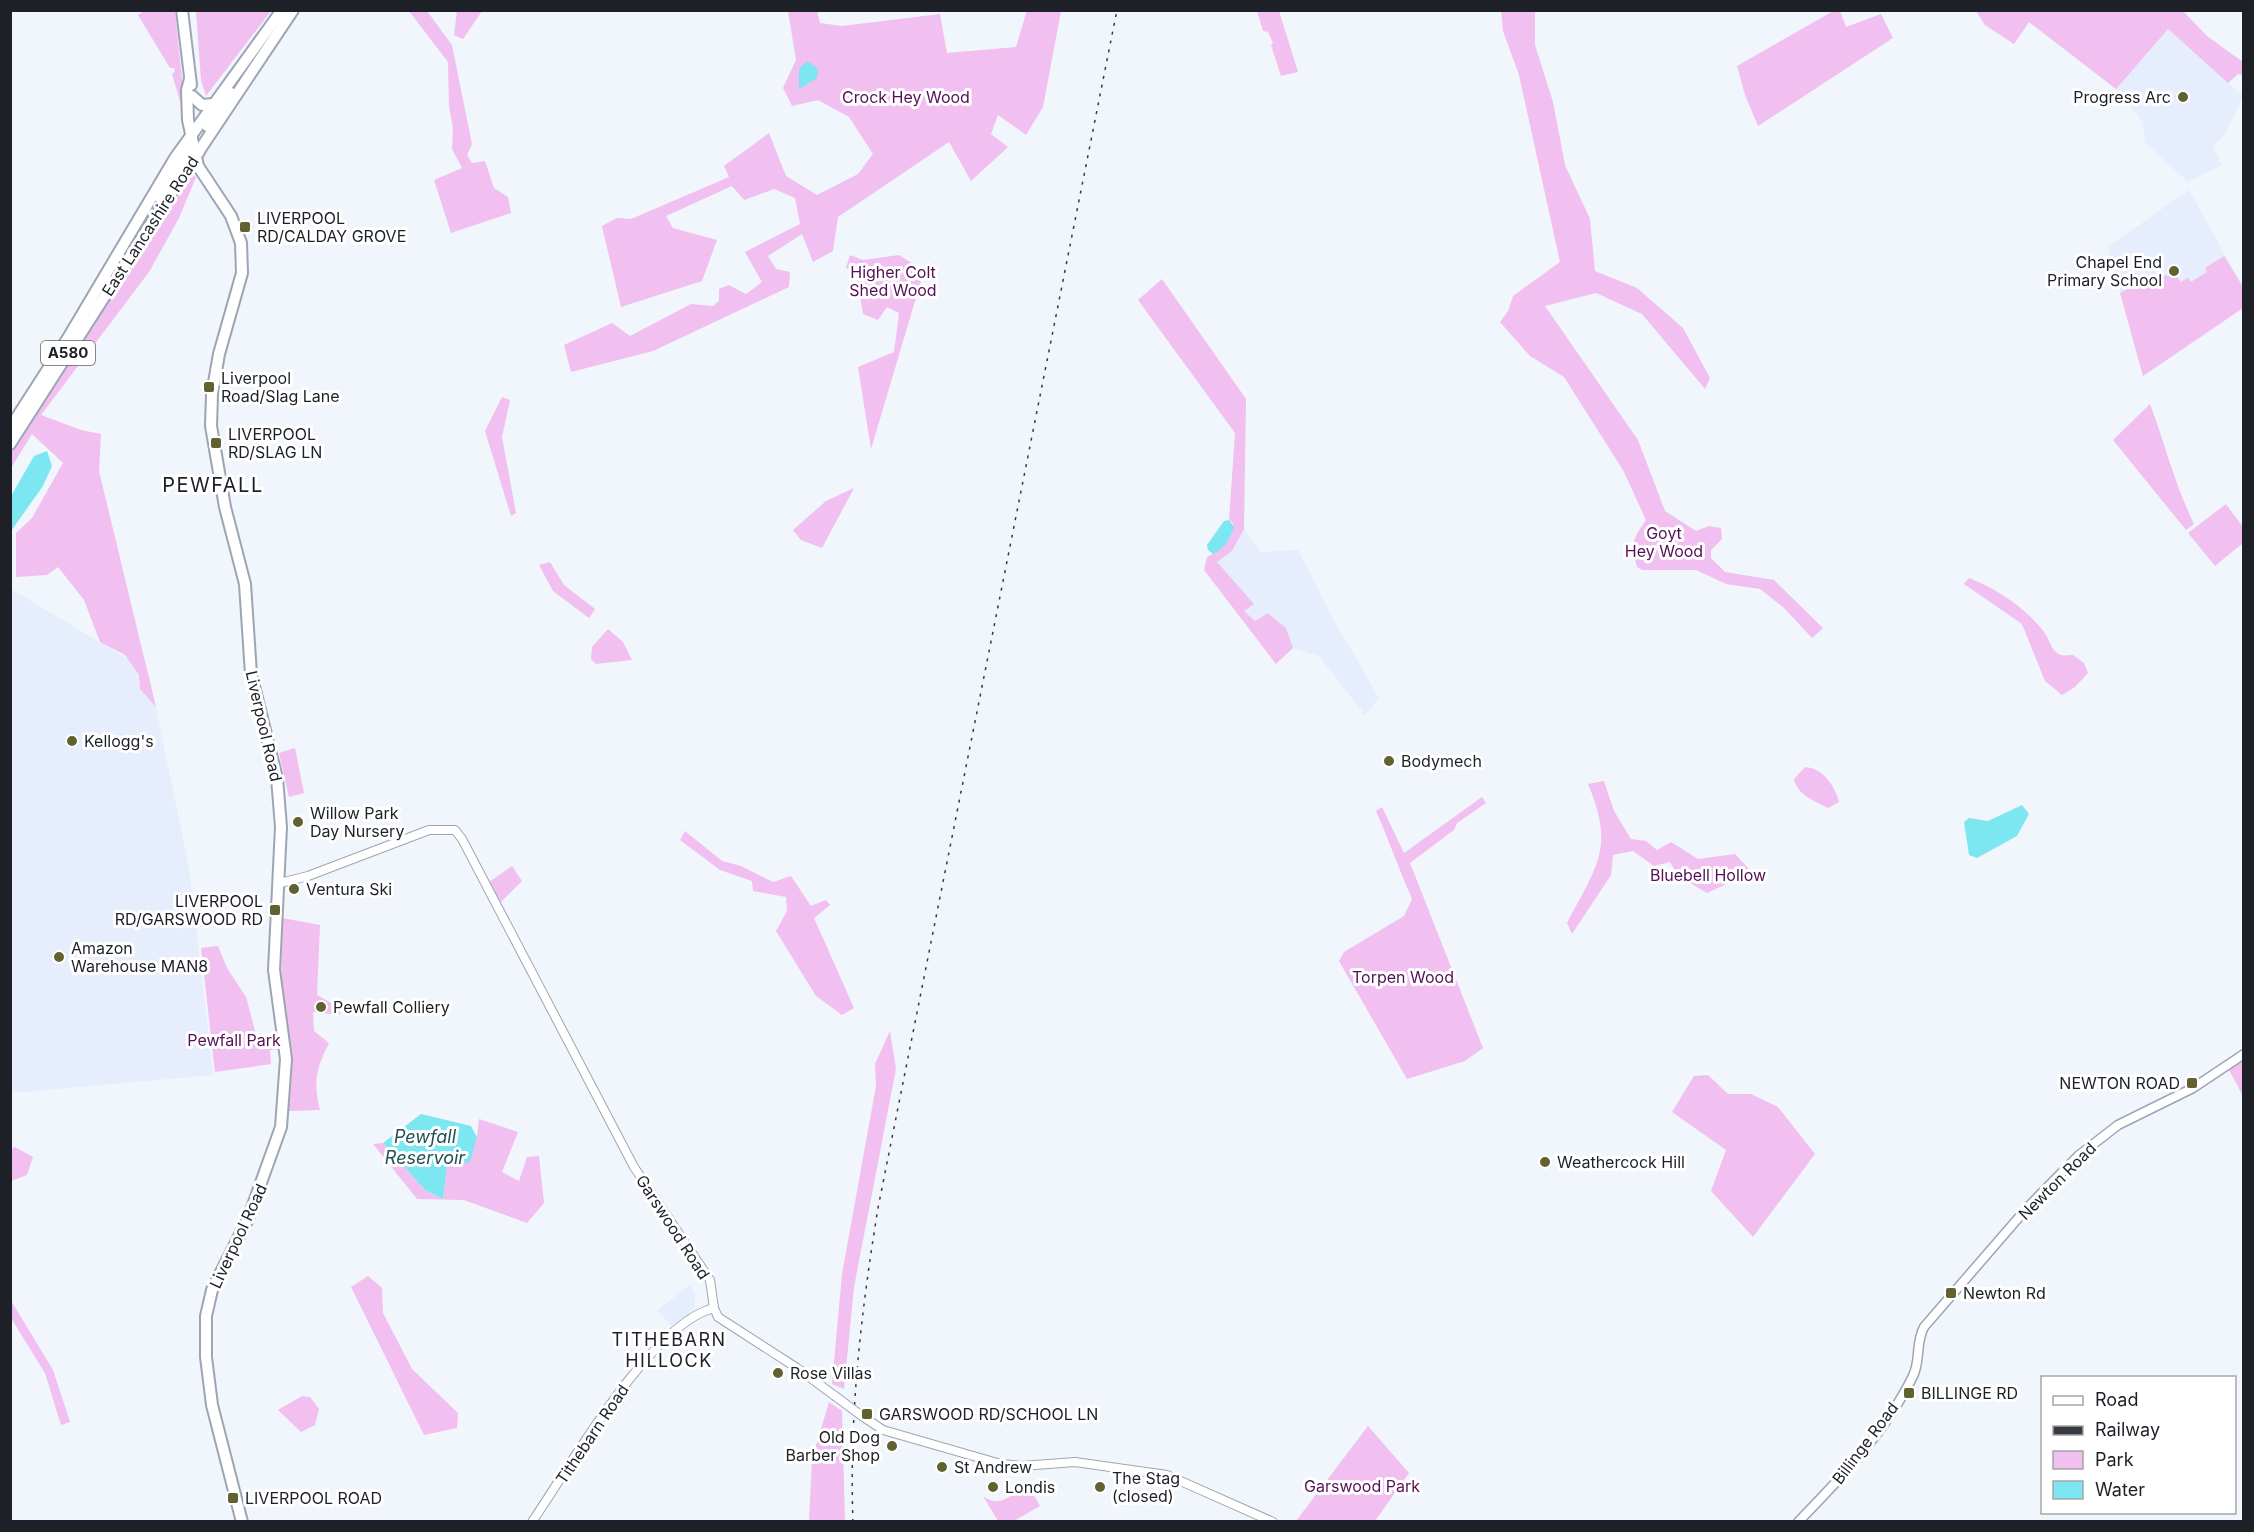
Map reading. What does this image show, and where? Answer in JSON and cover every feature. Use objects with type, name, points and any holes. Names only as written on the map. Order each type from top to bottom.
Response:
[{"type":"highway","points":[[182,10],[194,134]]},
{"type":"highway","name":"East Lancashire Road","points":[[10,444],[25,412],[127,240],[213,104],[282,10]]},
{"type":"highway","name":"East Lancashire Road","points":[[10,428],[25,412],[293,10]]},
{"type":"highway","points":[[194,134],[251,73]]},
{"type":"highway","points":[[190,79],[187,100],[194,134]]},
{"type":"highway","points":[[192,96],[202,105],[213,104]]},
{"type":"highway","name":"Liverpool Road","points":[[194,134],[196,153],[204,177],[231,216],[242,253],[240,283],[215,375],[211,426],[216,468],[245,584],[251,674],[277,778],[281,835],[274,970],[286,1059],[281,1127],[248,1219],[212,1290],[207,1316],[206,1357],[212,1405],[242,1521]]},
{"type":"highway","points":[[127,240],[145,218],[187,155],[196,153]]},
{"type":"highway","points":[[183,174],[204,177]]},
{"type":"main road","name":"Newton Road","points":[[1918,1356],[1917,1345],[1924,1327],[2027,1208],[2078,1156],[2118,1125],[2193,1088],[2244,1054]]},
{"type":"main road","name":"Billinge Road","points":[[1798,1521],[1874,1436],[1914,1375],[1918,1356]]},
{"type":"street","name":"Garswood Road","points":[[280,883],[308,876],[429,830],[455,830],[462,839],[552,1008],[592,1090],[634,1167],[710,1280],[714,1308]]},
{"type":"street","points":[[714,1308],[718,1317],[883,1430],[1001,1464],[1022,1466],[1075,1462],[1167,1474],[1273,1521]]},
{"type":"street","name":"Tithebarn Road","points":[[532,1521],[636,1368],[675,1329],[714,1308]]},
{"type":"shaded area","name":"Progress Arc","points":[[1976,11],[2147,11],[2243,96],[2225,134],[2213,146],[2222,165],[2188,182],[2145,142],[2143,122],[2116,89],[2029,22],[2014,44],[1985,25]]},
{"type":"shaded area","name":"Chapel End Primary School","points":[[2189,190],[2243,287],[2243,308],[2143,376],[2108,247]]},
{"type":"shaded area","points":[[1244,529],[1261,552],[1298,550],[1332,617],[1379,698],[1365,715],[1319,656],[1293,648],[1286,628],[1269,613],[1256,621],[1243,611],[1253,604],[1217,562],[1232,551]]},
{"type":"shaded area","points":[[11,589],[148,671],[189,867],[213,1075],[11,1093]]},
{"type":"shaded area","points":[[690,1285],[695,1294],[695,1306],[690,1313],[672,1326],[657,1310]]},
{"type":"green space","name":"Crock Hey Wood","points":[[1027,10],[1061,11],[1043,107],[1026,135],[998,115],[991,134],[1008,147],[971,181],[949,142],[838,217],[833,251],[813,262],[802,234],[768,256],[776,269],[790,272],[789,287],[653,351],[571,372],[564,345],[612,323],[630,336],[691,304],[713,306],[719,301],[719,289],[729,285],[746,294],[762,282],[745,252],[800,224],[795,198],[774,189],[744,200],[732,186],[666,216],[673,228],[717,240],[702,281],[621,307],[602,226],[617,218],[631,219],[729,177],[724,166],[769,133],[786,176],[817,195],[858,174],[873,154],[849,117],[818,100],[792,106],[783,88],[796,60],[788,11],[817,11],[820,23],[842,26],[940,14],[947,53],[1016,47]]},
{"type":"green space","points":[[1835,10],[1840,11],[1846,27],[1881,14],[1893,38],[1758,126],[1745,95],[1737,66]]},
{"type":"green space","points":[[144,11],[175,11],[185,108],[182,108],[172,74],[175,71],[174,68],[170,68],[138,15]]},
{"type":"green space","points":[[196,11],[271,11],[206,96],[201,80]]},
{"type":"green space","points":[[409,11],[427,11],[452,45],[472,144],[467,155],[472,163],[485,161],[494,188],[508,197],[511,213],[451,233],[434,180],[462,168],[452,149],[453,128],[449,106],[448,62]]},
{"type":"green space","points":[[457,11],[482,11],[463,39],[454,35]]},
{"type":"green space","points":[[1257,11],[1279,11],[1298,72],[1281,76],[1271,45],[1273,43],[1268,32],[1263,31]]},
{"type":"green space","name":"Goyt Hey Wood","points":[[1501,11],[1535,11],[1535,45],[1553,102],[1565,165],[1590,219],[1595,271],[1637,288],[1683,328],[1710,378],[1705,389],[1642,314],[1596,293],[1545,306],[1638,440],[1665,511],[1696,531],[1709,526],[1721,528],[1722,539],[1711,550],[1711,558],[1725,572],[1774,580],[1823,628],[1812,638],[1784,608],[1760,589],[1726,584],[1696,570],[1642,570],[1637,567],[1634,542],[1646,520],[1623,470],[1564,377],[1530,356],[1500,322],[1508,311],[1513,296],[1560,262],[1519,75],[1503,31]]},
{"type":"green space","points":[[1976,11],[2183,11],[2207,36],[2243,62],[2243,75],[2238,74],[2228,83],[2168,29],[2116,89],[2029,22],[2014,44],[1985,25]]},
{"type":"green space","points":[[193,175],[196,177],[179,218],[149,272],[41,415],[81,430],[101,434],[99,471],[156,707],[140,689],[139,675],[125,655],[100,642],[84,600],[58,567],[47,575],[16,577],[16,533],[32,518],[63,463],[32,434],[11,468],[11,452],[186,179]]},
{"type":"green space","name":"Higher Colt Shed Wood","points":[[850,255],[863,260],[899,255],[924,271],[871,449],[858,367],[894,352],[899,313],[887,307],[878,320],[863,314],[856,272],[846,268]]},
{"type":"green space","points":[[2224,256],[2243,287],[2243,308],[2143,376],[2120,293],[2154,275],[2176,276],[2181,282],[2188,278],[2191,282],[2207,272],[2205,268]]},
{"type":"green space","points":[[1162,279],[1246,399],[1244,529],[1232,551],[1217,562],[1254,604],[1244,611],[1255,621],[1268,613],[1286,628],[1293,648],[1276,664],[1204,570],[1207,557],[1218,551],[1232,529],[1233,523],[1229,520],[1235,433],[1138,300]]},
{"type":"green space","points":[[502,397],[510,400],[502,437],[516,513],[511,516],[485,431]]},
{"type":"green space","points":[[2150,404],[2194,524],[2186,530],[2113,440]]},
{"type":"green space","points":[[854,488],[822,548],[801,540],[793,530],[826,501]]},
{"type":"green space","points":[[2226,504],[2243,527],[2243,543],[2215,566],[2188,533]]},
{"type":"green space","points":[[550,562],[564,585],[595,609],[589,618],[553,591],[539,565]]},
{"type":"green space","points":[[1969,578],[2020,607],[2037,623],[2058,654],[2073,655],[2084,663],[2088,673],[2075,687],[2062,695],[2045,681],[2022,624],[1964,584]]},
{"type":"green space","points":[[608,629],[623,642],[632,660],[596,664],[591,659],[592,647]]},
{"type":"green space","points":[[295,748],[304,793],[289,797],[279,753]]},
{"type":"green space","points":[[1805,767],[1823,774],[1835,790],[1839,802],[1828,808],[1812,800],[1799,789],[1794,779]]},
{"type":"green space","name":"Bluebell Hollow","points":[[1604,781],[1614,811],[1631,839],[1646,841],[1657,850],[1671,842],[1698,859],[1735,854],[1760,881],[1735,880],[1707,893],[1678,876],[1670,862],[1654,866],[1633,851],[1613,855],[1611,875],[1572,934],[1567,923],[1594,871],[1601,841],[1596,806],[1588,784]]},
{"type":"green space","name":"Torpen Wood","points":[[1482,797],[1486,803],[1457,823],[1454,830],[1410,863],[1483,1048],[1465,1061],[1407,1079],[1339,961],[1344,952],[1404,916],[1412,899],[1376,811],[1382,807],[1404,853]]},
{"type":"green space","points":[[685,831],[722,861],[741,866],[773,882],[791,876],[811,906],[826,900],[830,905],[814,918],[854,1008],[842,1015],[816,996],[776,931],[787,911],[786,897],[753,891],[752,881],[720,870],[680,840]]},
{"type":"green space","points":[[512,866],[522,881],[500,903],[489,882]]},
{"type":"green space","points":[[282,918],[320,925],[317,995],[340,1008],[340,1015],[313,1012],[314,1031],[329,1043],[321,1060],[316,1083],[320,1110],[289,1111],[289,1045],[281,1006]]},
{"type":"green space","name":"Pewfall Park","points":[[218,946],[227,968],[246,997],[258,1042],[280,1040],[281,1049],[270,1050],[271,1064],[215,1072],[201,948]]},
{"type":"green space","points":[[890,1031],[896,1069],[854,1287],[844,1389],[832,1384],[842,1274],[876,1086],[875,1064]]},
{"type":"green space","points":[[2243,1060],[2243,1096],[2229,1070]]},
{"type":"green space","points":[[1708,1075],[1728,1094],[1751,1094],[1778,1107],[1815,1154],[1753,1237],[1711,1191],[1726,1150],[1672,1112],[1694,1076]]},
{"type":"green space","points":[[479,1119],[518,1132],[502,1172],[519,1181],[527,1157],[539,1156],[544,1203],[527,1223],[464,1200],[417,1199],[373,1144],[383,1143],[425,1190],[443,1199],[447,1164],[477,1137]]},
{"type":"green space","points":[[15,1147],[33,1157],[27,1175],[11,1181],[11,1149]]},
{"type":"green space","points":[[368,1276],[382,1288],[383,1313],[412,1369],[458,1413],[457,1428],[424,1435],[351,1287]]},
{"type":"green space","points":[[10,1299],[53,1370],[70,1422],[61,1425],[45,1373],[11,1318]]},
{"type":"green space","points":[[302,1396],[310,1397],[319,1409],[315,1425],[301,1432],[278,1410]]},
{"type":"green space","points":[[829,1402],[842,1411],[845,1521],[809,1521],[812,1459]]},
{"type":"green space","name":"Garswood Park","points":[[1368,1426],[1409,1473],[1375,1521],[1296,1521]]},
{"type":"green space","points":[[1028,1485],[1040,1506],[1014,1521],[998,1521],[983,1496],[990,1500],[1001,1501]]},
{"type":"water","points":[[807,61],[818,69],[817,78],[799,89],[799,69]]},
{"type":"water","points":[[47,451],[52,466],[43,486],[11,531],[11,496],[34,456]]},
{"type":"water","points":[[1229,520],[1234,527],[1231,536],[1213,554],[1208,550],[1207,545],[1224,521]]},
{"type":"water","points":[[2022,805],[2029,814],[2017,836],[1977,858],[1969,855],[1964,822],[1969,818],[1988,821]]},
{"type":"water","name":"Pewfall Reservoir","points":[[421,1114],[471,1126],[477,1137],[470,1162],[447,1165],[443,1199],[425,1190],[383,1143]]},
{"type":"railway","points":[[853,1522],[853,1443],[858,1364],[866,1286],[878,1208],[1117,10]]},
{"type":"place","name":"Progress Arc","points":[[2183,97]]},
{"type":"place","name":"LIVERPOOL RD/CALDAY GROVE","points":[[245,227]]},
{"type":"place","name":"Chapel End Primary School","points":[[2174,271]]},
{"type":"place","name":"Liverpool Road/Slag Lane","points":[[209,387]]},
{"type":"place","name":"LIVERPOOL RD/SLAG LN","points":[[216,443]]},
{"type":"place","name":"Kellogg's","points":[[72,741]]},
{"type":"place","name":"Bodymech","points":[[1389,761]]},
{"type":"place","name":"Willow Park Day Nursery","points":[[298,822]]},
{"type":"place","name":"Ventura Ski","points":[[294,889]]},
{"type":"place","name":"LIVERPOOL RD/GARSWOOD RD","points":[[275,910]]},
{"type":"place","name":"Amazon Warehouse MAN8","points":[[59,957]]},
{"type":"place","name":"Pewfall Colliery","points":[[321,1007]]},
{"type":"place","name":"NEWTON ROAD","points":[[2192,1083]]},
{"type":"place","name":"Weathercock Hill","points":[[1545,1162]]},
{"type":"place","name":"Newton Rd","points":[[1951,1293]]},
{"type":"place","name":"Rose Villas","points":[[778,1373]]},
{"type":"place","name":"BILLINGE RD","points":[[1909,1393]]},
{"type":"place","name":"GARSWOOD RD/SCHOOL LN","points":[[867,1414]]},
{"type":"place","name":"Old Dog Barber Shop","points":[[892,1446]]},
{"type":"place","name":"St Andrew","points":[[942,1467]]},
{"type":"place","name":"Londis","points":[[993,1487]]},
{"type":"place","name":"The Stag (closed)","points":[[1100,1487]]},
{"type":"place","name":"LIVERPOOL ROAD","points":[[233,1498]]},
{"type":"district","name":"PEWFALL","points":[[213,485]]},
{"type":"district","name":"TITHEBARN HILLOCK","points":[[669,1350]]}]
